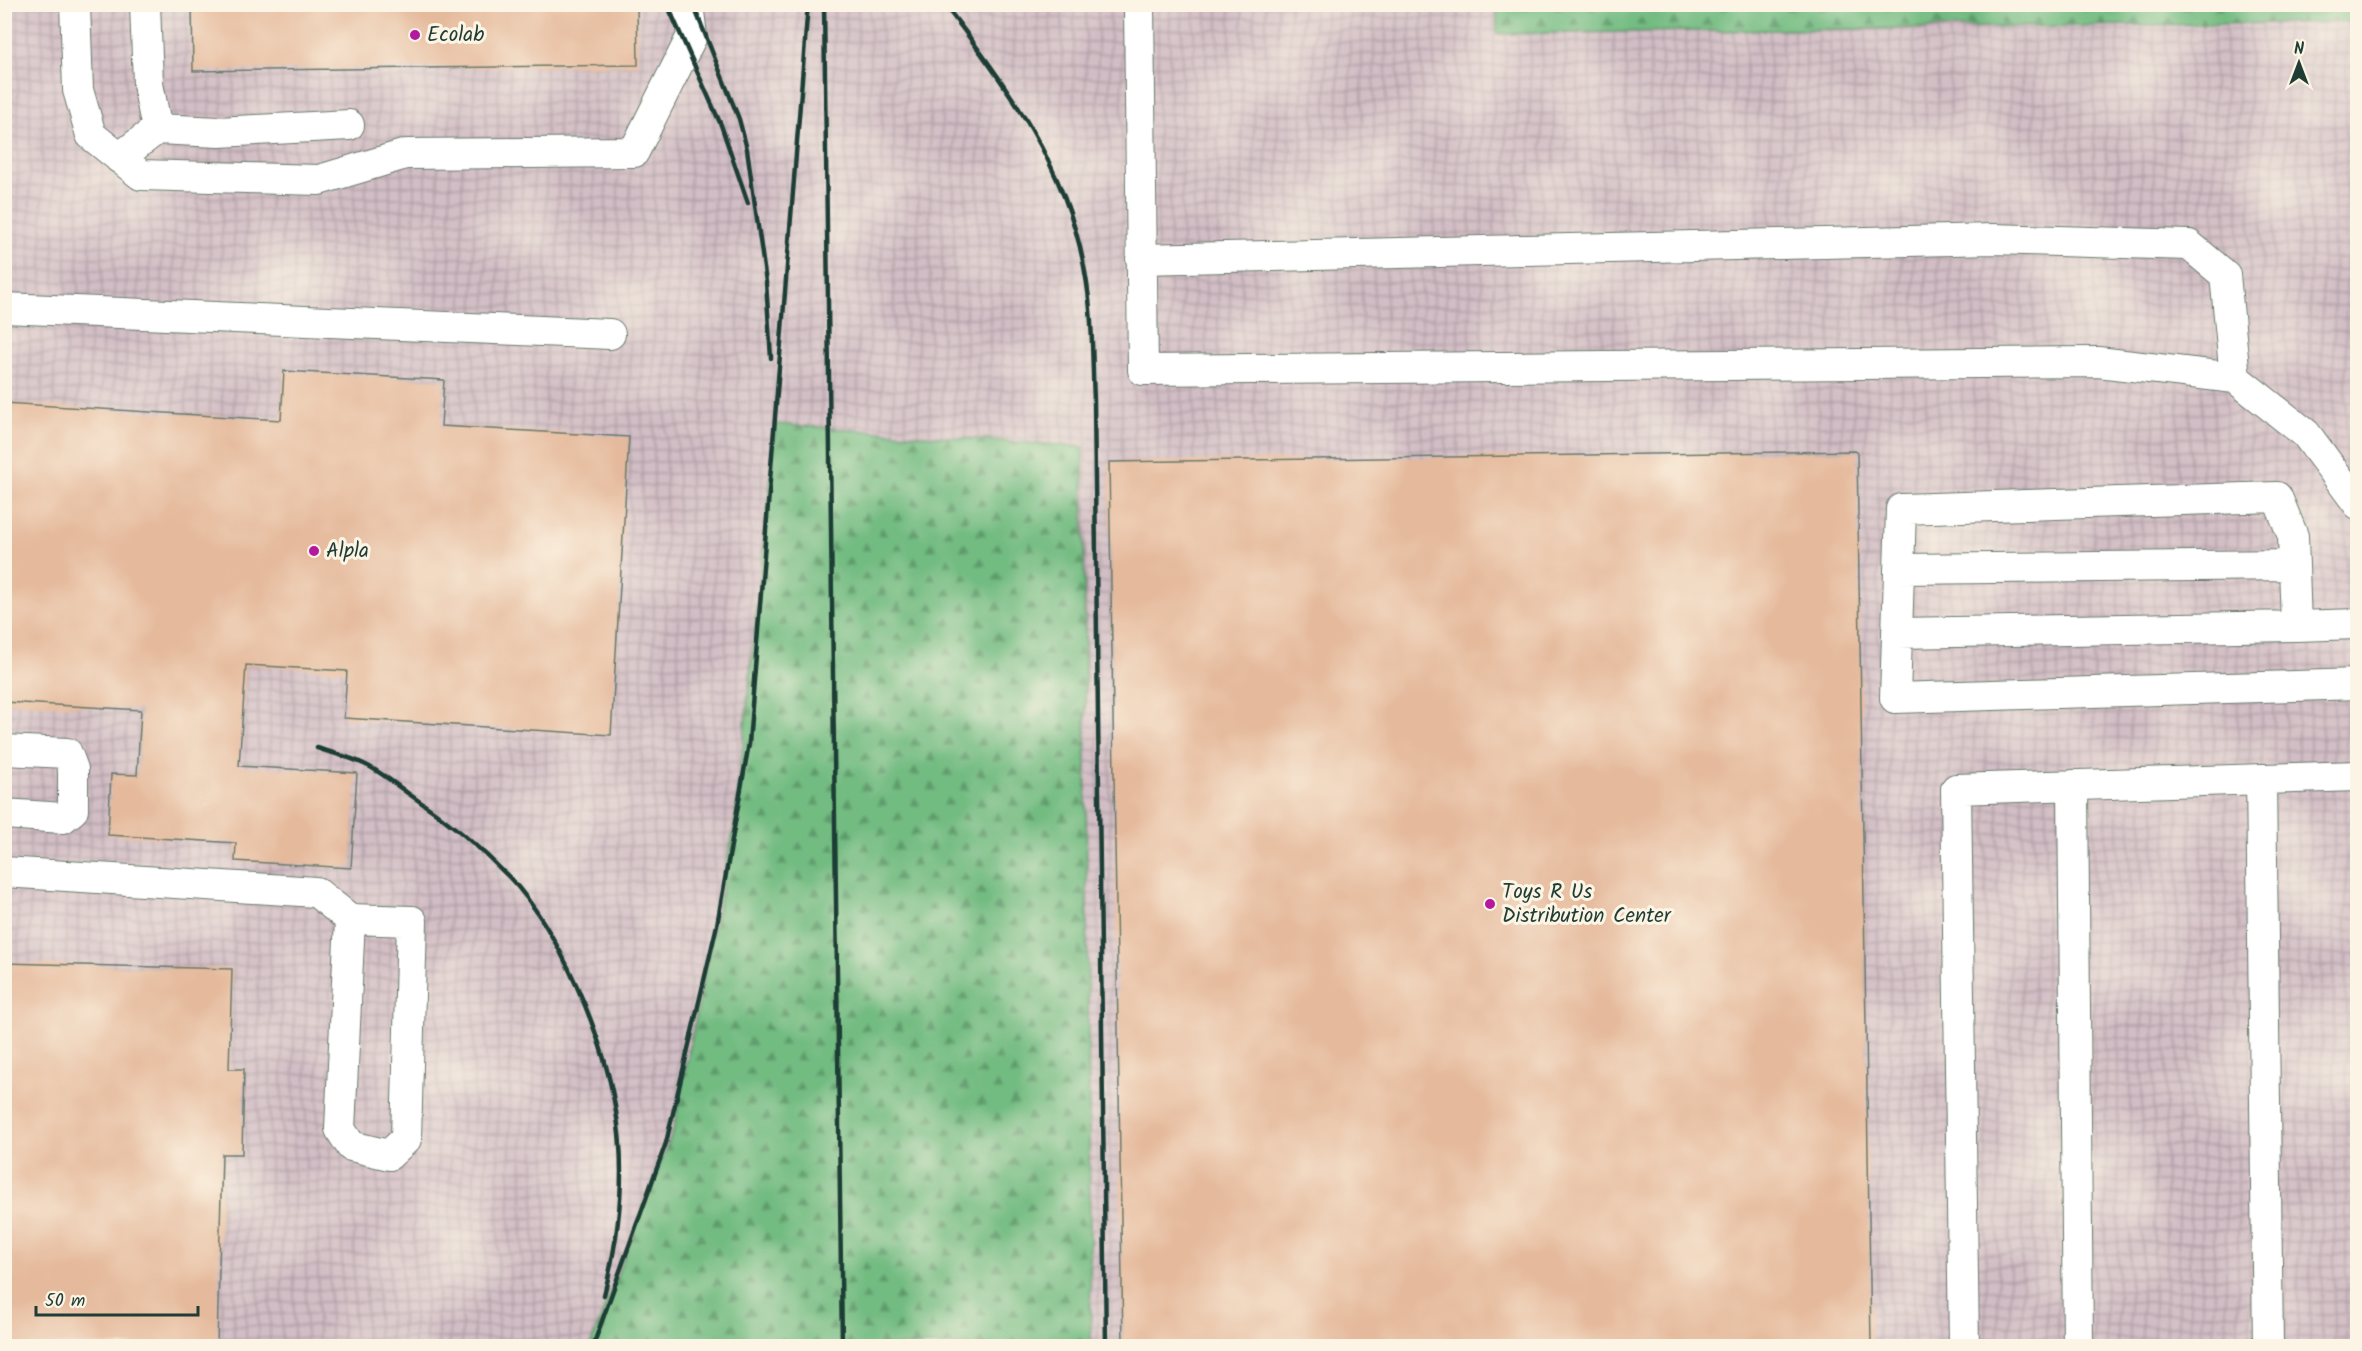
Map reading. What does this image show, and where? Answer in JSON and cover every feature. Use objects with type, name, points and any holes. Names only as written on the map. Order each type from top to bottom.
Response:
[{"type":"lane","points":[[75,4],[78,90],[91,135],[141,175],[319,180],[406,154],[634,152],[692,36],[688,4]]},
{"type":"lane","points":[[145,4],[148,84],[157,129]]},
{"type":"lane","points":[[1139,4],[1143,370],[2098,362],[2235,378],[2306,434],[2358,504]]},
{"type":"lane","points":[[119,158],[157,129],[219,132],[349,125]]},
{"type":"lane","points":[[1141,259],[1993,238],[2189,245],[2225,275],[2235,378]]},
{"type":"lane","points":[[4,308],[610,334]]},
{"type":"lane","points":[[2296,626],[2293,536],[2277,496],[1901,509],[1895,698],[2358,684]]},
{"type":"lane","points":[[1899,569],[2294,565]]},
{"type":"lane","points":[[1897,633],[2358,624]]},
{"type":"lane","points":[[4,750],[67,753],[73,769],[73,810],[63,818],[4,814]]},
{"type":"lane","points":[[1964,1347],[1956,789],[2358,776]]},
{"type":"lane","points":[[2261,779],[2268,1347]]},
{"type":"lane","points":[[2073,785],[2078,1347]]},
{"type":"lane","points":[[4,872],[316,892],[350,919],[412,921],[406,1139],[389,1155],[351,1146],[340,1129],[350,919]]},
{"type":"shaded area","points":[[1497,4],[1497,34],[2357,22],[2357,1346],[1091,1346],[1083,447],[735,822],[673,1132],[590,1346],[5,1346],[5,5]]},
{"type":"green space","points":[[1497,4],[2357,4],[2357,22],[1497,34]]},
{"type":"green space","points":[[776,424],[1083,447],[1091,1346],[590,1346],[673,1131],[735,822]]},
{"type":"building","name":"Ecolab","points":[[192,4],[637,4],[638,65],[193,71]]},
{"type":"building","name":"Alpla","points":[[284,371],[444,380],[441,426],[629,437],[611,735],[344,718],[347,671],[246,665],[239,766],[357,773],[351,868],[235,861],[236,843],[108,835],[111,774],[137,775],[141,710],[4,702],[4,403],[281,420]]},
{"type":"building","name":"Toys R Us Distribution Center","points":[[1857,451],[1871,1346],[1123,1346],[1109,462]]},
{"type":"building","points":[[4,963],[232,969],[229,1069],[244,1069],[242,1154],[222,1154],[217,1346],[4,1346]]},
{"type":"railway","points":[[667,4],[721,125],[748,203]]},
{"type":"railway","points":[[693,4],[739,119],[747,149],[766,282],[771,358]]},
{"type":"railway","points":[[593,1346],[666,1143],[717,925],[749,743],[808,4]]},
{"type":"railway","points":[[824,4],[842,1346]]},
{"type":"railway","points":[[944,4],[1012,97],[1050,163],[1077,234],[1088,288],[1094,400],[1106,1346]]},
{"type":"railway","points":[[317,748],[353,759],[376,770],[462,833],[510,878],[528,900],[562,955],[600,1048],[609,1078],[619,1130],[621,1177],[618,1225],[604,1295]]},
{"type":"place","name":"Ecolab","points":[[415,35]]},
{"type":"place","name":"Alpla","points":[[314,551]]},
{"type":"place","name":"Toys R Us Distribution Center","points":[[1490,904]]}]
